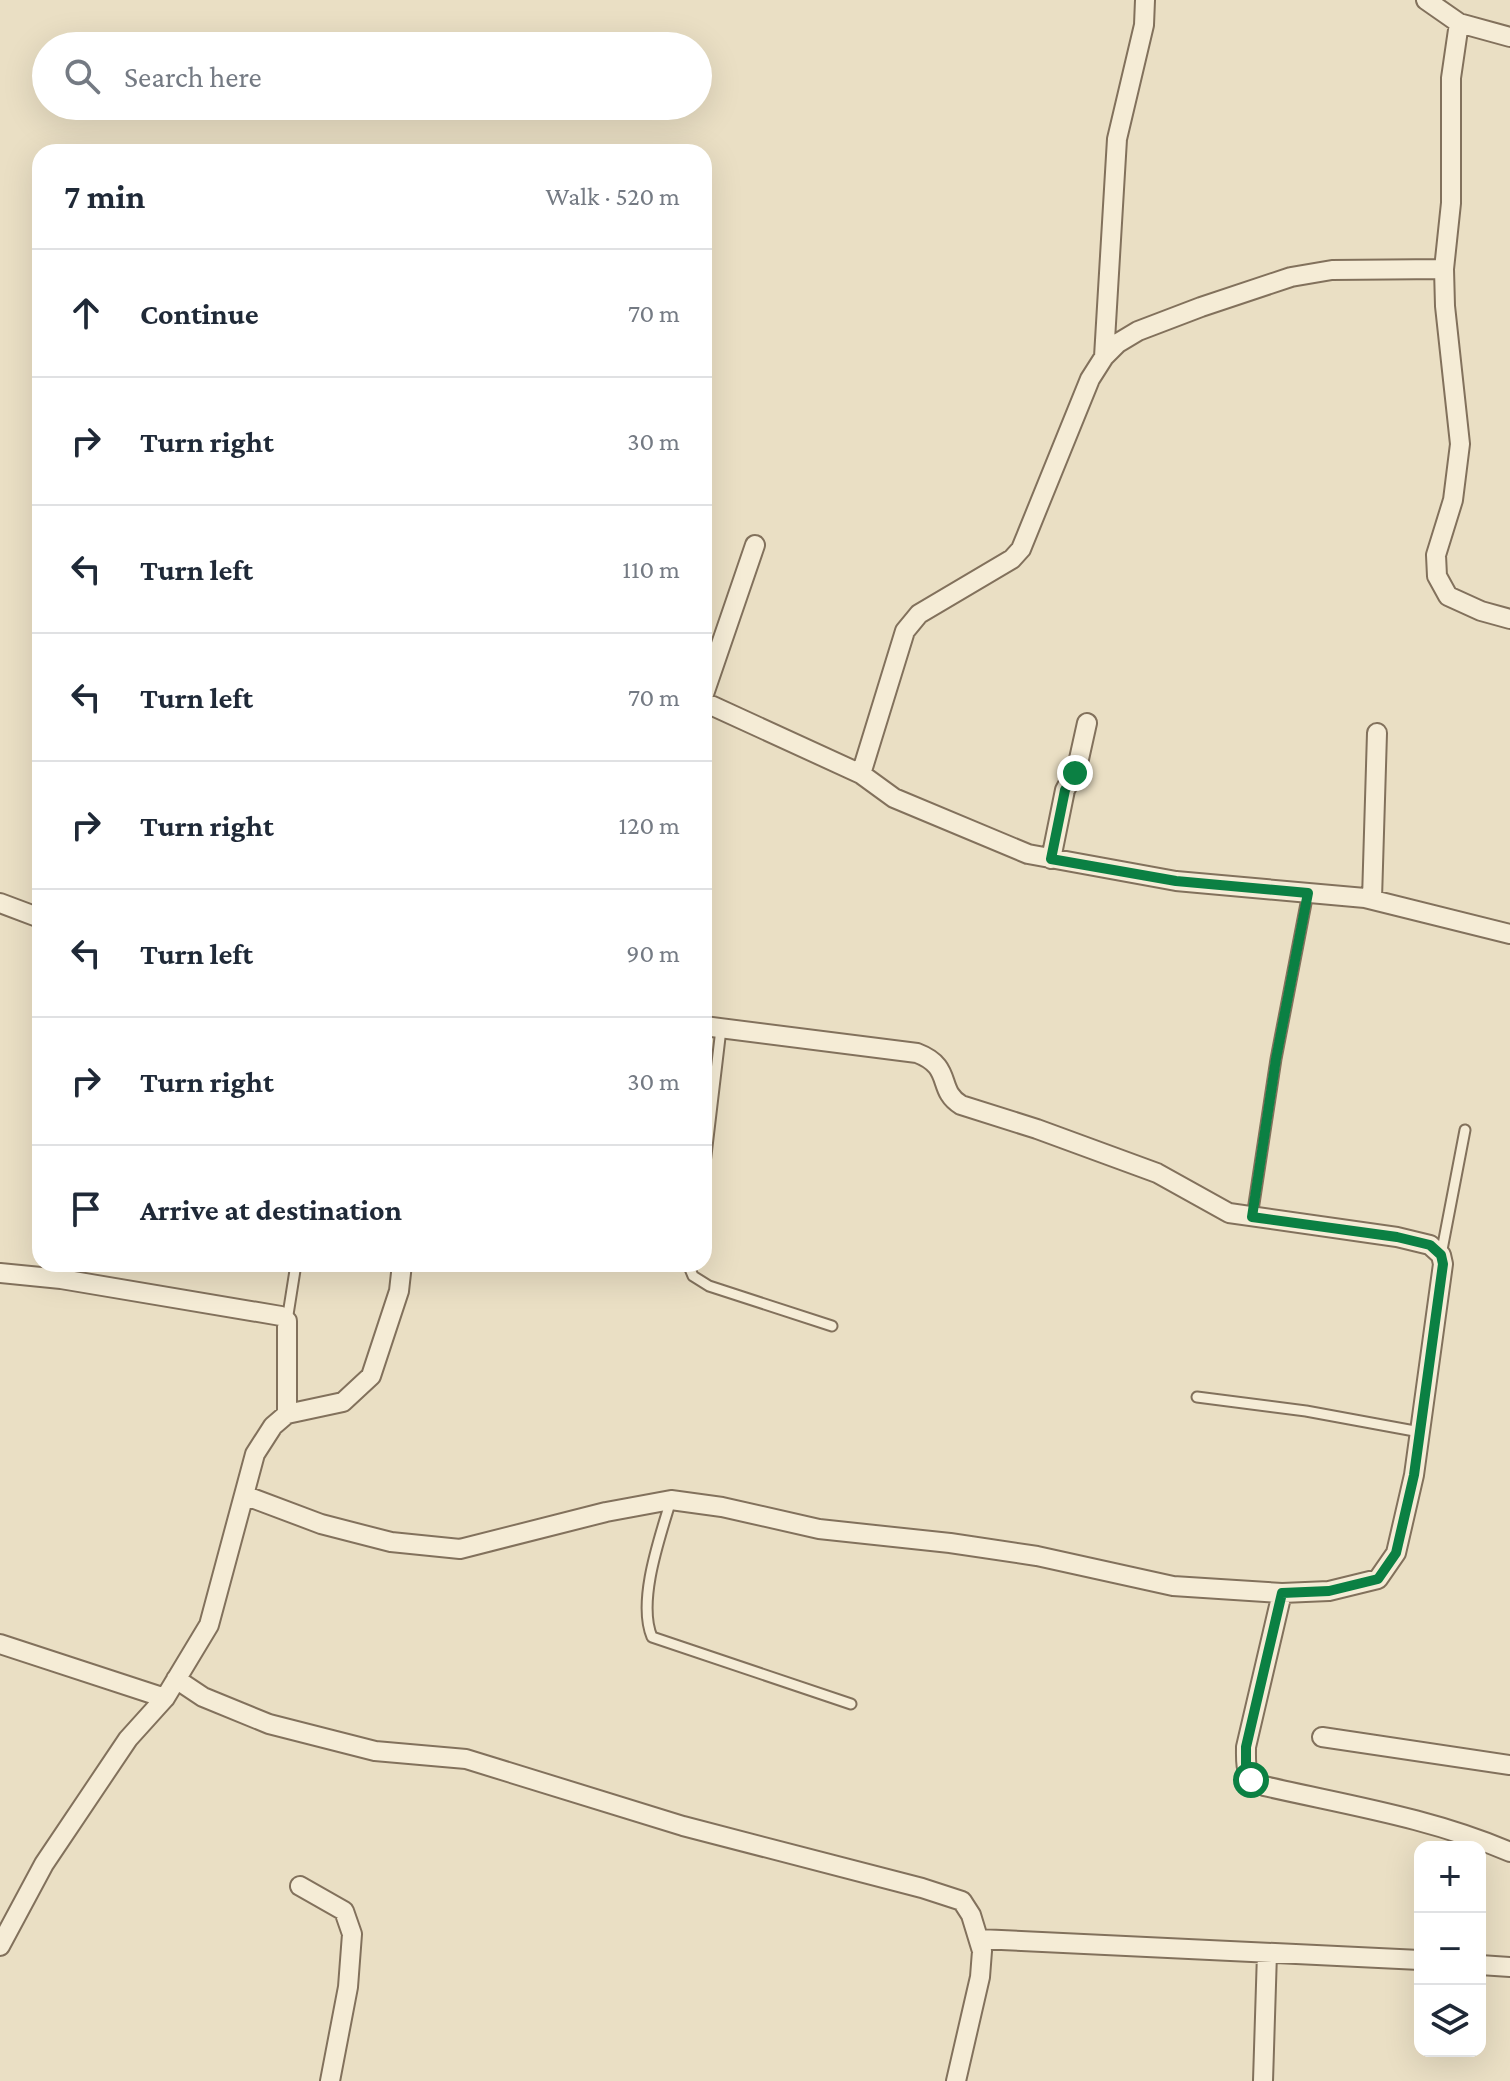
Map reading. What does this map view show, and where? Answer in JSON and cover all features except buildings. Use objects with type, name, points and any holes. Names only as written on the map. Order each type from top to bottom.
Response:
[{"type":"street","points":[[1104,357],[1117,139],[1144,25],[1145,0]]},
{"type":"street","points":[[1426,0],[1459,23],[1510,37]]},
{"type":"street","points":[[1459,23],[1451,78],[1451,203],[1444,269],[1460,444],[1453,500],[1436,555],[1437,576],[1448,596],[1481,611],[1510,619]]},
{"type":"street","points":[[861,774],[910,622],[997,569],[1021,549],[1090,379],[1104,357],[1118,343],[1138,331],[1201,307],[1301,274],[1332,270],[1444,269]]},
{"type":"street","points":[[712,671],[755,545]]},
{"type":"street","points":[[712,706],[861,774],[894,798],[1004,845],[1051,859],[1176,881],[1372,899],[1510,934]]},
{"type":"street","points":[[1051,859],[1065,790],[1077,768],[1087,723]]},
{"type":"street","points":[[1372,899],[1377,733]]},
{"type":"street","points":[[0,903],[32,915]]},
{"type":"street","points":[[244,1495],[321,1524],[391,1542],[460,1549],[606,1512],[671,1500],[722,1507],[819,1529],[1037,1556],[1173,1586],[1282,1593],[1329,1591],[1378,1579],[1396,1553],[1414,1475],[1440,1299],[1441,1255],[1430,1245],[1397,1237],[1229,1213],[1157,1173],[961,1105],[952,1099],[938,1065],[917,1053],[713,1027]]},
{"type":"street","points":[[0,1946],[44,1864],[128,1739],[165,1698],[209,1625],[255,1454],[273,1426],[287,1414],[343,1402],[371,1376],[399,1291],[401,1272]]},
{"type":"street","points":[[0,1273],[61,1279],[270,1313],[287,1321],[287,1414]]},
{"type":"street","points":[[1282,1593],[1246,1747],[1246,1768],[1251,1780],[1264,1786],[1408,1817],[1474,1837],[1510,1852]]},
{"type":"street","points":[[0,1644],[165,1698]]},
{"type":"street","points":[[176,1679],[203,1697],[269,1724],[375,1751],[466,1759],[683,1826],[962,1901],[971,1915],[982,1951],[980,1977],[956,2081]]},
{"type":"street","points":[[1322,1737],[1510,1765]]},
{"type":"street","points":[[300,1886],[344,1911],[352,1934],[348,1987],[330,2081]]},
{"type":"street","points":[[979,1939],[1414,1960]]},
{"type":"street","points":[[1263,2081],[1267,1953]]},
{"type":"street","points":[[1486,1965],[1510,1967]]},
{"type":"lane","points":[[1252,1217],[1276,1059],[1308,893]]},
{"type":"lane","points":[[1441,1255],[1465,1130]]},
{"type":"lane","points":[[287,1321],[295,1272]]},
{"type":"lane","points":[[691,1272],[709,1286],[832,1326]]},
{"type":"lane","points":[[1197,1397],[1306,1411],[1420,1432]]},
{"type":"lane","points":[[671,1500],[654,1558],[647,1609],[647,1626],[652,1637],[851,1704]]},
{"type":"route","points":[[1075,773],[1065,790],[1051,859],[1176,881],[1308,893],[1276,1059],[1252,1217],[1397,1237],[1430,1245],[1441,1255],[1443,1264],[1414,1475],[1396,1553],[1378,1579],[1329,1591],[1282,1593],[1246,1747],[1246,1768],[1251,1780]]}]
